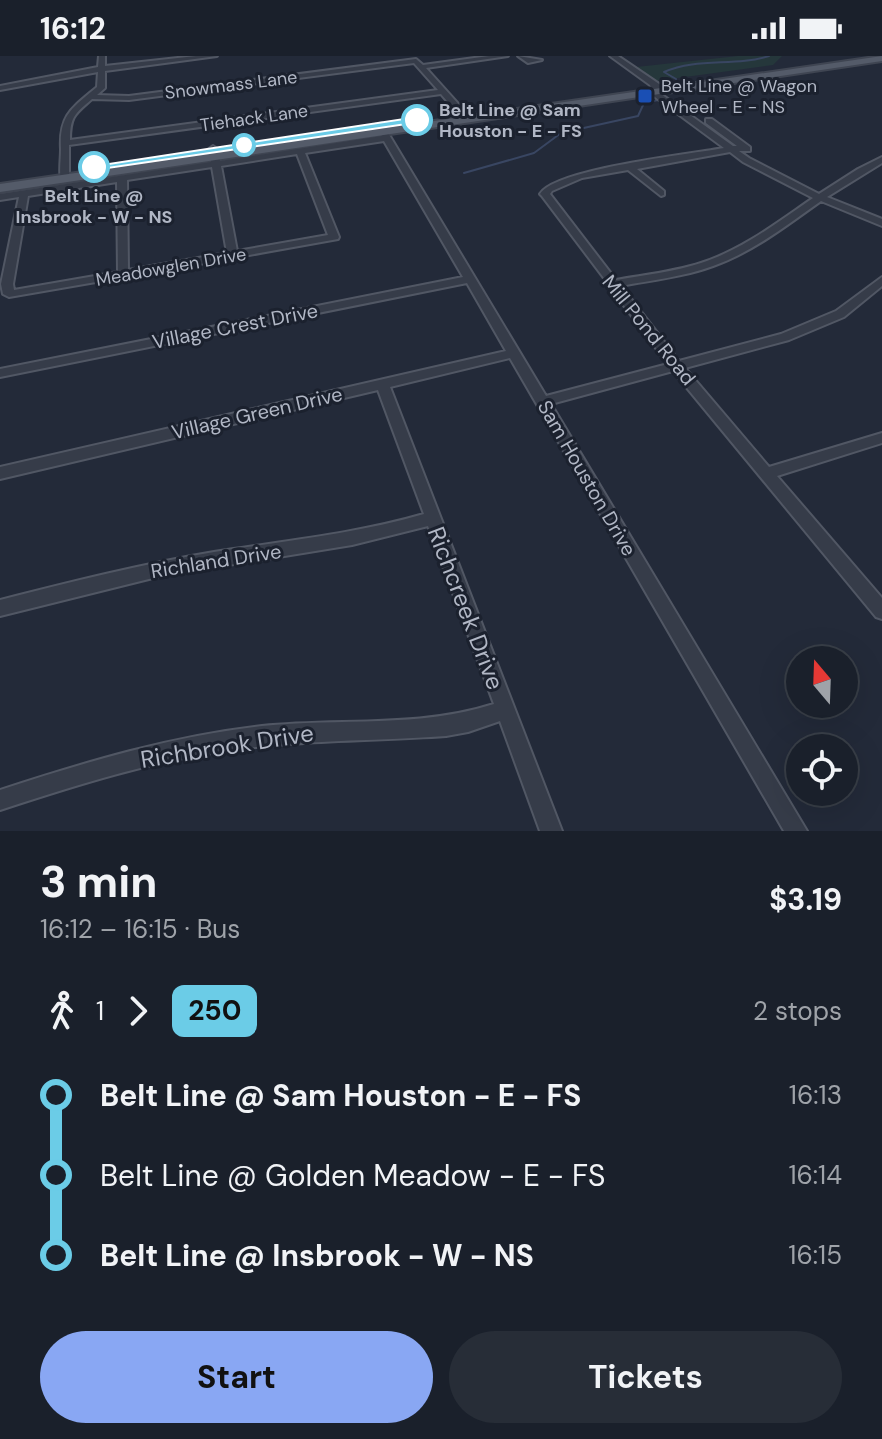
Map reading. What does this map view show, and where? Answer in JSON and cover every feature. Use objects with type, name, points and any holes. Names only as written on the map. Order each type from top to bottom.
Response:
[{"type":"main road","points":[[827,64],[859,56]]},
{"type":"main road","points":[[0,180],[214,156],[383,132],[464,116],[874,58]]},
{"type":"main road","points":[[0,188],[64,175]]},
{"type":"street","points":[[64,175],[64,143],[69,116],[93,97],[103,84],[102,56]]},
{"type":"street","points":[[0,88],[103,69],[214,56]]},
{"type":"street","name":"Snowmass Lane","points":[[93,97],[129,98],[416,61],[505,56]]},
{"type":"street","points":[[521,56],[528,61],[539,60]]},
{"type":"street","points":[[616,56],[658,89],[689,107],[769,172],[882,223]]},
{"type":"street","points":[[416,61],[464,116]]},
{"type":"street","points":[[658,89],[676,109],[738,148]]},
{"type":"street","name":"Tiehack Lane","points":[[64,143],[443,92]]},
{"type":"street","points":[[676,109],[689,107]]},
{"type":"street","points":[[0,197],[122,178],[214,156],[300,152],[383,132]]},
{"type":"street","name":"Sam Houston Drive","points":[[383,132],[796,831]]},
{"type":"street","name":"Mill Pond Road","points":[[738,148],[580,176],[548,189],[545,194],[676,366],[882,611]]},
{"type":"street","name":"Meadowglen Drive","points":[[24,193],[7,284],[9,294],[334,237],[300,152]]},
{"type":"street","points":[[214,156],[233,257]]},
{"type":"street","points":[[611,284],[715,262],[745,247],[818,196],[882,160]]},
{"type":"street","points":[[630,167],[661,193]]},
{"type":"street","points":[[122,178],[123,276]]},
{"type":"street","name":"Village Crest Drive","points":[[0,373],[470,279]]},
{"type":"street","points":[[542,402],[785,337],[825,322],[882,280]]},
{"type":"street","name":"Village Green Drive","points":[[0,473],[515,353]]},
{"type":"street","name":"Richcreek Drive","points":[[382,384],[551,831]]},
{"type":"street","points":[[767,473],[882,438]]},
{"type":"street","name":"Richland Drive","points":[[0,608],[144,572],[345,541],[432,518]]},
{"type":"street","name":"Richbrook Drive","points":[[0,800],[78,775],[196,746],[260,736],[446,726],[504,710]]},
{"type":"shaded area","points":[[738,56],[782,56],[773,65],[656,81],[636,67]]},
{"type":"waterway","points":[[676,79],[664,72],[690,65],[769,56]]},
{"type":"waterway","points":[[464,173],[534,153],[561,133],[638,116],[644,103],[658,100]]},
{"type":"bus line","name":"250","points":[[94,167],[417,120]]},
{"type":"place","name":"Belt Line @ Wagon Wheel - E - NS","points":[[645,96]]},
{"type":"place","name":"Belt Line @ Sam Houston - E - FS","points":[[417,120]]},
{"type":"place","name":"Belt Line @ Insbrook - W - NS","points":[[94,167]]}]
